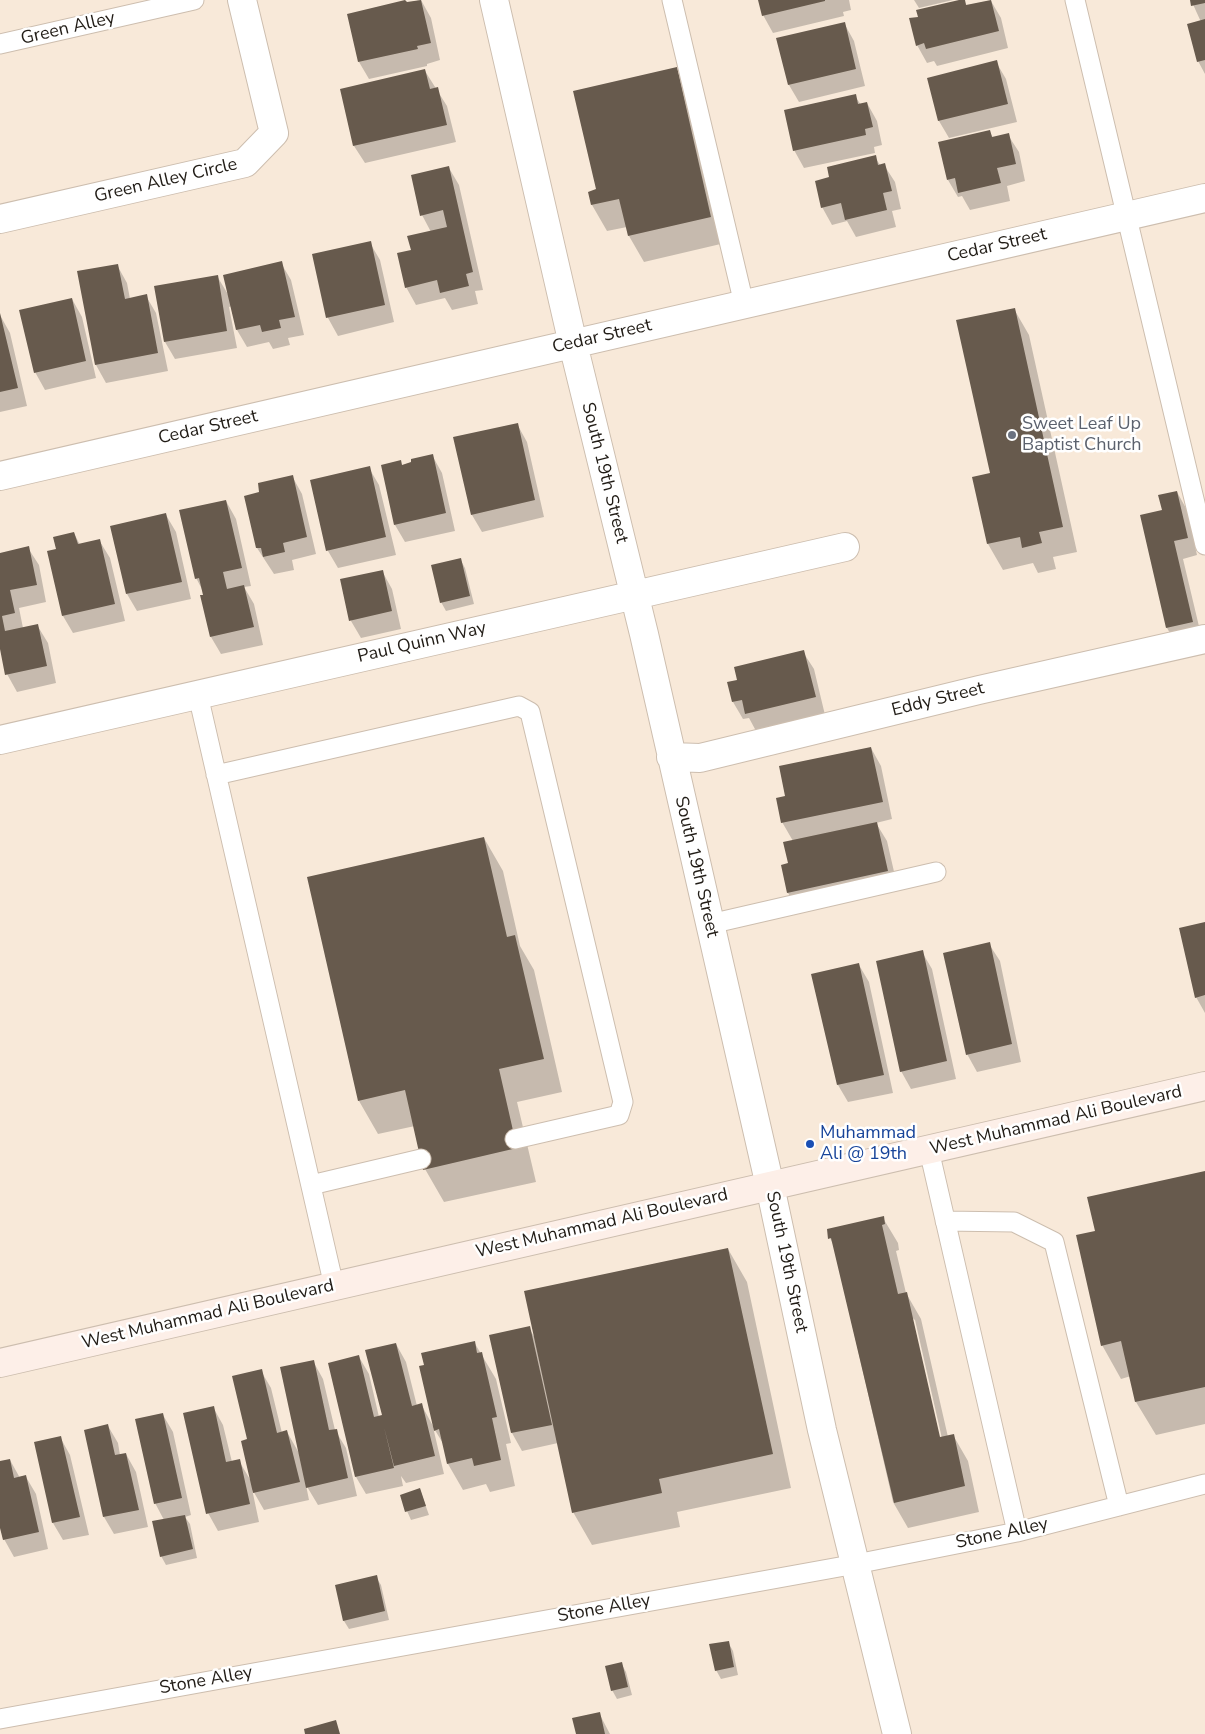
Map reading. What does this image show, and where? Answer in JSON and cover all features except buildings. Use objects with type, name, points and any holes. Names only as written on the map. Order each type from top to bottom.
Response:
[{"type":"main road","name":"West Muhammad Ali Boulevard","points":[[0,1363],[1205,1086]]},
{"type":"street","name":"Green Alley Circle","points":[[0,219],[245,163],[274,133],[242,0]]},
{"type":"street","name":"South 19th Street","points":[[494,0],[710,924],[770,1186],[822,1430],[897,1734]]},
{"type":"street","name":"Cedar Street","points":[[0,476],[1205,198]]},
{"type":"street","name":"Paul Quinn Way","points":[[0,740],[634,593],[845,547]]},
{"type":"street","name":"Eddy Street","points":[[671,757],[700,758],[979,690],[1205,639]]},
{"type":"lane","name":"Green Alley","points":[[0,44],[194,0]]},
{"type":"lane","points":[[672,0],[744,304]]},
{"type":"lane","points":[[1075,0],[1205,546]]},
{"type":"lane","points":[[198,695],[334,1286]]},
{"type":"lane","points":[[216,775],[519,706],[530,712],[623,1102],[619,1115],[515,1138]]},
{"type":"lane","points":[[710,924],[936,872]]},
{"type":"lane","points":[[929,1150],[1018,1532]]},
{"type":"lane","points":[[311,1185],[421,1159]]},
{"type":"lane","points":[[946,1221],[1014,1222],[1054,1242],[1119,1506]]},
{"type":"lane","name":"Stone Alley","points":[[0,1719],[856,1564],[1018,1532],[1205,1484]]},
{"type":"place","name":"Sweet Leaf Up Baptist Church","points":[[1012,435]]},
{"type":"place","name":"Muhammad Ali @ 19th","points":[[810,1144]]}]
